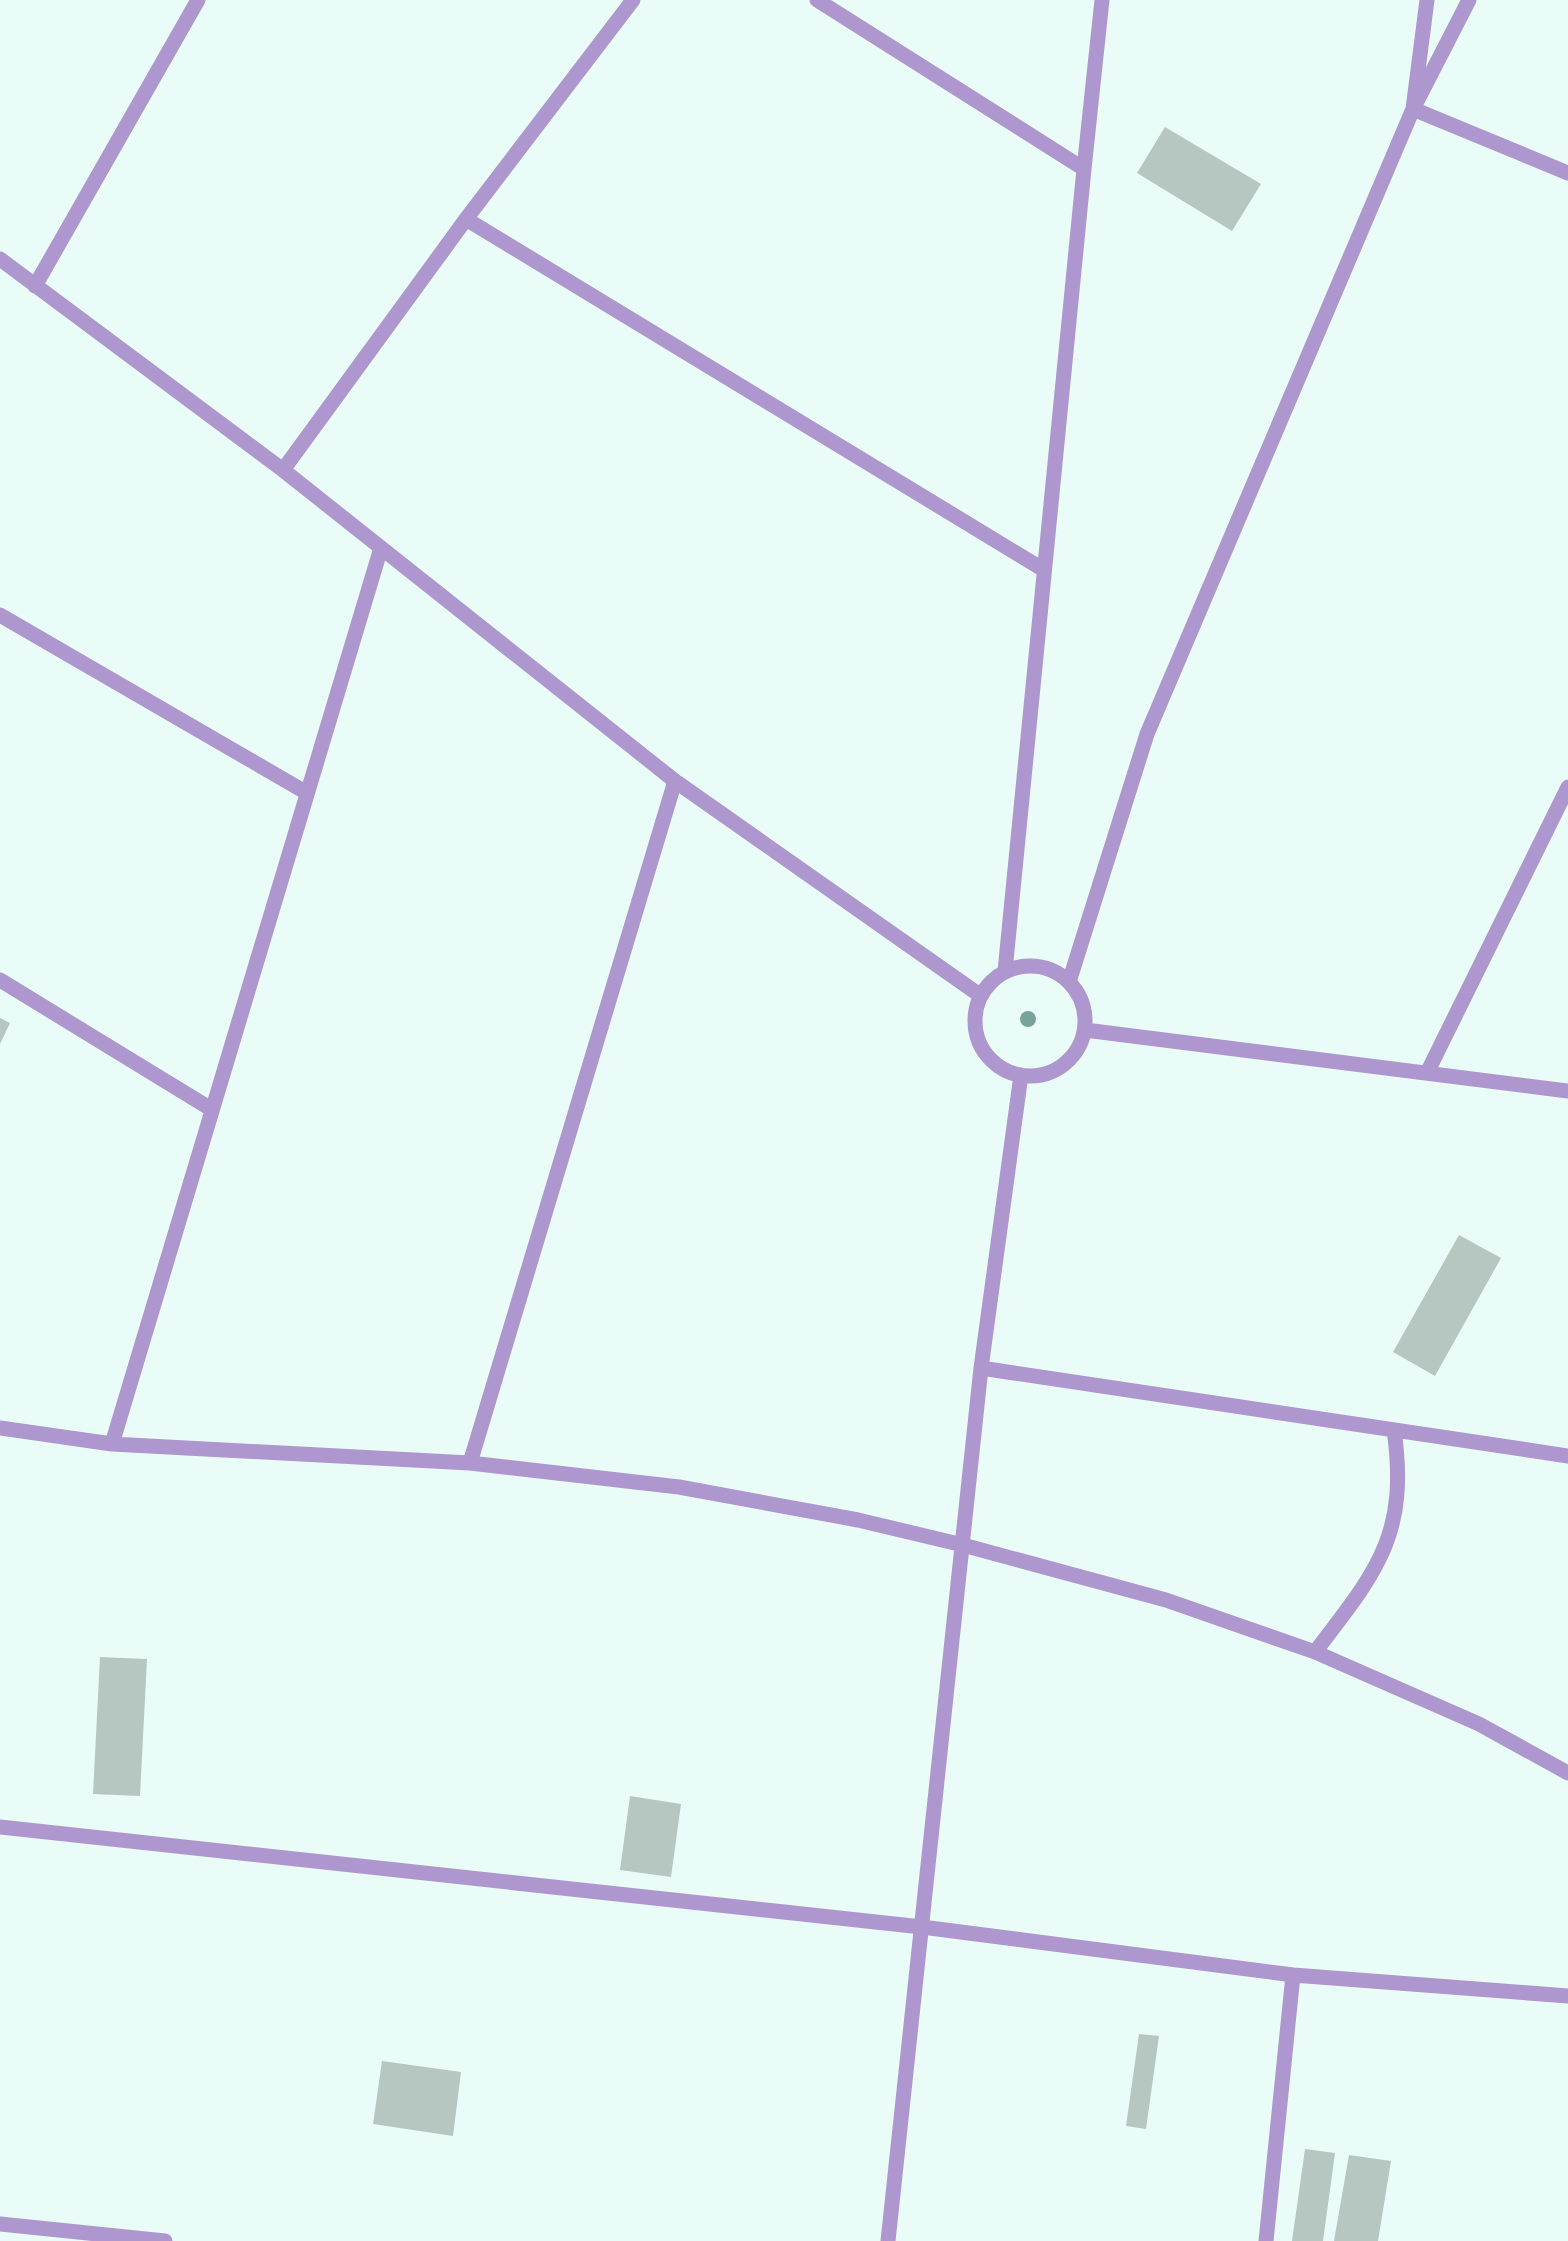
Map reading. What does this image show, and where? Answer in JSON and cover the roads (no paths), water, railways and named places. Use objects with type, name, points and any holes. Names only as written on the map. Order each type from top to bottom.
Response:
[{"type":"street","points":[[35,286],[198,0]]},
{"type":"street","points":[[283,470],[466,218],[633,0]]},
{"type":"street","points":[[817,0],[1084,170]]},
{"type":"street","points":[[1005,971],[1102,0]]},
{"type":"street","points":[[1413,109],[1426,0]]},
{"type":"street","points":[[1069,982],[1147,734],[1413,109],[1469,0]]},
{"type":"street","points":[[1413,109],[1568,173]]},
{"type":"street","points":[[466,218],[1044,570]]},
{"type":"street","points":[[0,259],[283,470],[675,781],[981,996]]},
{"type":"street","points":[[112,1444],[381,548]]},
{"type":"street","points":[[0,615],[307,793]]},
{"type":"street","points":[[470,1464],[675,781]]},
{"type":"street","points":[[1427,1073],[1568,787]]},
{"type":"street","points":[[1022,966],[1039,966],[1055,972],[1069,982],[1080,996],[1085,1012],[1085,1030],[1080,1046],[1070,1060],[1055,1070],[1039,1075],[1021,1075],[1005,1070],[991,1060],[981,1046],[976,1029],[975,1012],[981,996],[991,982],[1005,971],[1022,966]]},
{"type":"street","points":[[0,980],[212,1109]]},
{"type":"street","points":[[1085,1030],[1568,1091]]},
{"type":"street","points":[[888,2241],[981,1368],[1021,1075]]},
{"type":"street","points":[[981,1368],[1568,1456]]},
{"type":"street","points":[[0,1428],[112,1444],[470,1464],[688,1488],[848,1518],[962,1545],[1166,1600],[1315,1652],[1479,1724],[1568,1773]]},
{"type":"street","points":[[1315,1652],[1366,1587],[1387,1546],[1397,1505],[1399,1464],[1394,1430]]},
{"type":"street","points":[[0,1827],[922,1927],[1293,1975],[1568,1996]]},
{"type":"street","points":[[1266,2241],[1293,1975]]},
{"type":"street","points":[[0,2224],[165,2241]]}]
